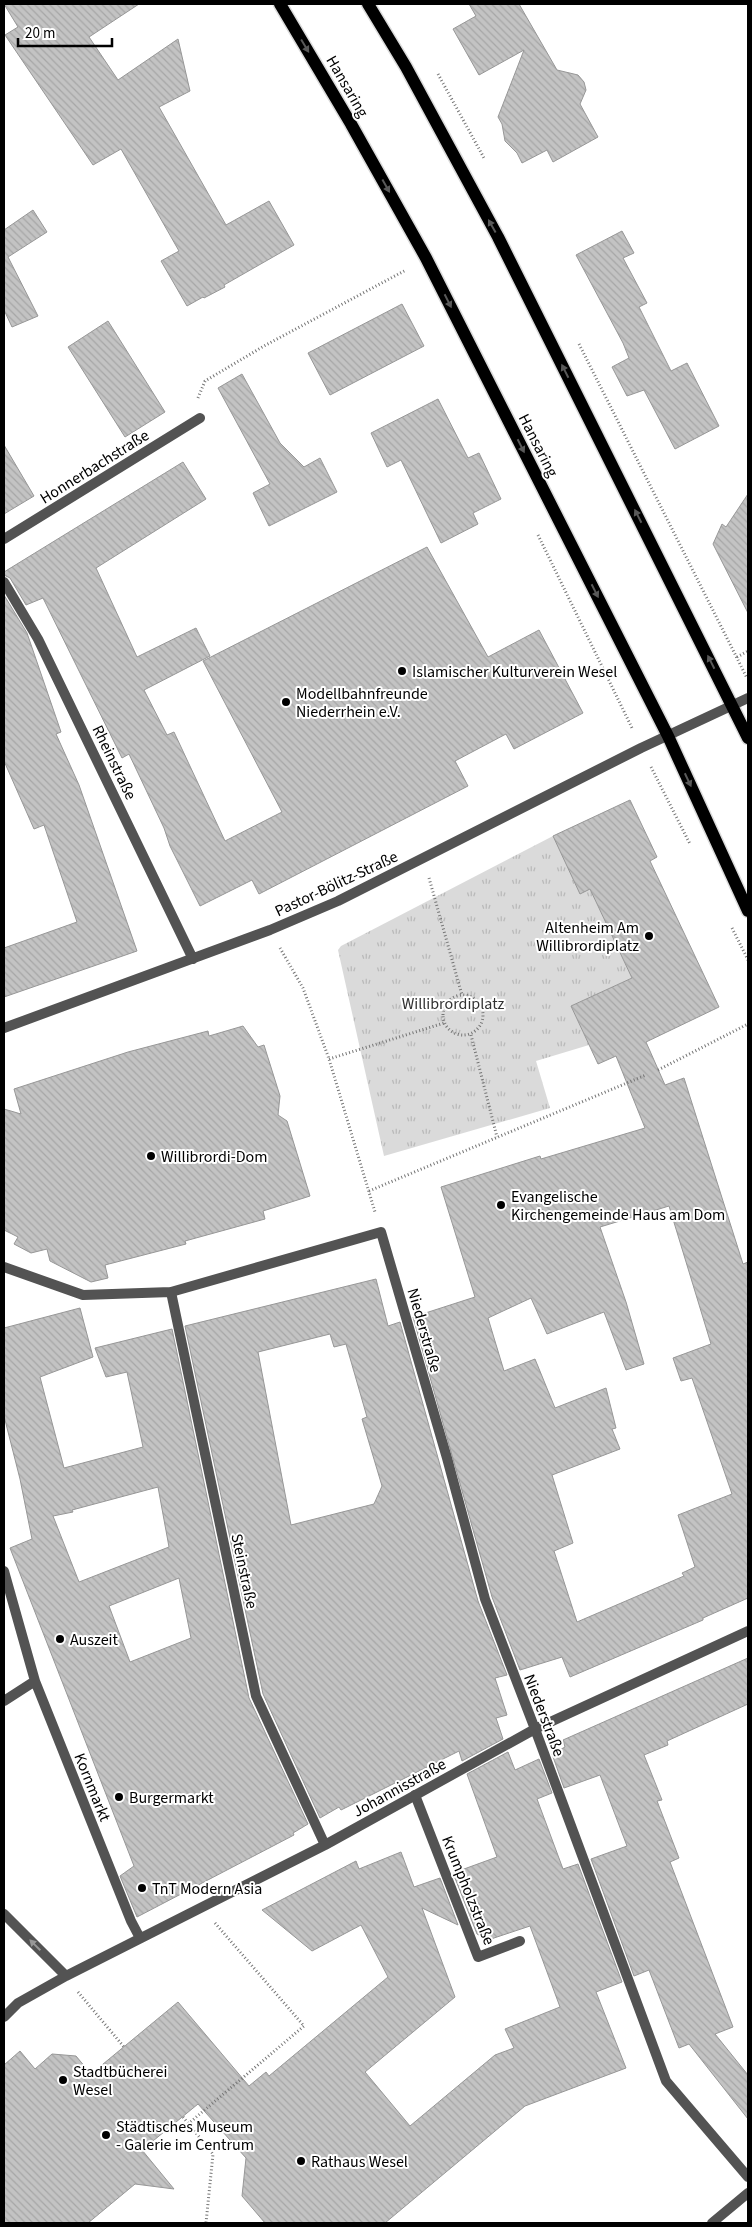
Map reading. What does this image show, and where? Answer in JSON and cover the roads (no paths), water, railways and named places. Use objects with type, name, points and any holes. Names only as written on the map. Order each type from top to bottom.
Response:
[{"type":"main road","name":"Hansaring","points":[[280,4],[351,124],[426,258],[668,736],[748,911]]},
{"type":"main road","points":[[368,4],[406,68],[498,237],[748,738]]},
{"type":"street","name":"Honnerbachstraße","points":[[4,539],[200,418]]},
{"type":"street","name":"Rheinstraße","points":[[4,582],[38,639],[193,959]]},
{"type":"street","name":"Pastor-Bölitz-Straße","points":[[4,1028],[270,930],[338,901],[641,748],[748,698]]},
{"type":"street","name":"Niederstraße","points":[[171,1292],[381,1232],[447,1458],[484,1599],[535,1729],[666,2081],[748,2177]]},
{"type":"street","points":[[4,1266],[84,1295],[171,1292]]},
{"type":"street","name":"Steinstraße","points":[[171,1292],[256,1696],[324,1845]]},
{"type":"street","name":"Kornmarkt","points":[[4,1571],[35,1681],[131,1921],[140,1938]]},
{"type":"street","name":"Johannisstraße","points":[[4,2017],[18,2004],[66,1976],[324,1845],[535,1729],[748,1631]]},
{"type":"street","points":[[4,1701],[35,1681]]},
{"type":"street","name":"Krumpholzstraße","points":[[416,1795],[478,1957],[520,1941]]},
{"type":"street","points":[[4,1914],[66,1976]]},
{"type":"street","points":[[712,2223],[748,2193]]},
{"type":"place","name":"Islamischer Kulturverein Wesel","points":[[402,671]]},
{"type":"place","name":"Modellbahnfreunde Niederrhein e.V.","points":[[286,702]]},
{"type":"place","name":"Altenheim Am Willibrordiplatz","points":[[649,936]]},
{"type":"place","name":"Willibrordi-Dom","points":[[151,1156]]},
{"type":"place","name":"Evangelische Kirchengemeinde Haus am Dom","points":[[501,1205]]},
{"type":"place","name":"Auszeit","points":[[60,1639]]},
{"type":"place","name":"Burgermarkt","points":[[119,1797]]},
{"type":"place","name":"TnT Modern Asia","points":[[142,1888]]},
{"type":"place","name":"Stadtbücherei Wesel","points":[[63,2080]]},
{"type":"place","name":"Städtisches Museum - Galerie im Centrum","points":[[106,2135]]},
{"type":"place","name":"Rathaus Wesel","points":[[301,2161]]},
{"type":"park label","name":"Willibrordiplatz","points":[[453,1003]]}]
